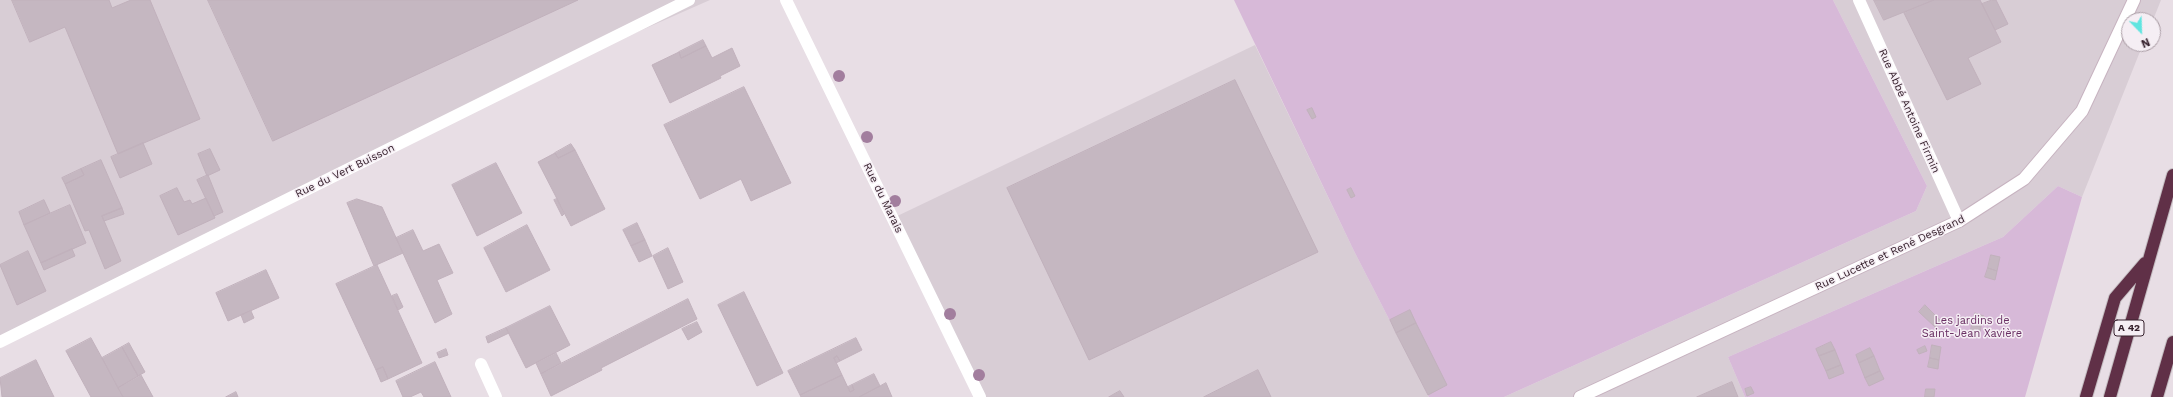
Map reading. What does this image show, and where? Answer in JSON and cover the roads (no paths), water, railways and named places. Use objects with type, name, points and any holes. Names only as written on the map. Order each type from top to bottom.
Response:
[{"type":"highway","name":"A 42","points":[[2110,397],[2173,175]]},
{"type":"highway","points":[[2086,397],[2115,298],[2148,260]]},
{"type":"highway","points":[[2157,397],[2173,342]]},
{"type":"street","name":"Rue du Vert Buisson","points":[[0,342],[689,0]]},
{"type":"street","name":"Rue du Marais","points":[[786,0],[980,397]]},
{"type":"street","name":"Rue Abbé Antoine Firmin","points":[[1860,0],[1959,221]]},
{"type":"street","name":"Rue Lucette et René Desgrand","points":[[1580,397],[1959,221],[2024,179],[2082,111],[2134,0]]},
{"type":"street","points":[[481,364],[496,397]]},
{"type":"park label","name":"Les jardins de Saint-Jean Xavière","points":[[1972,327]]}]
